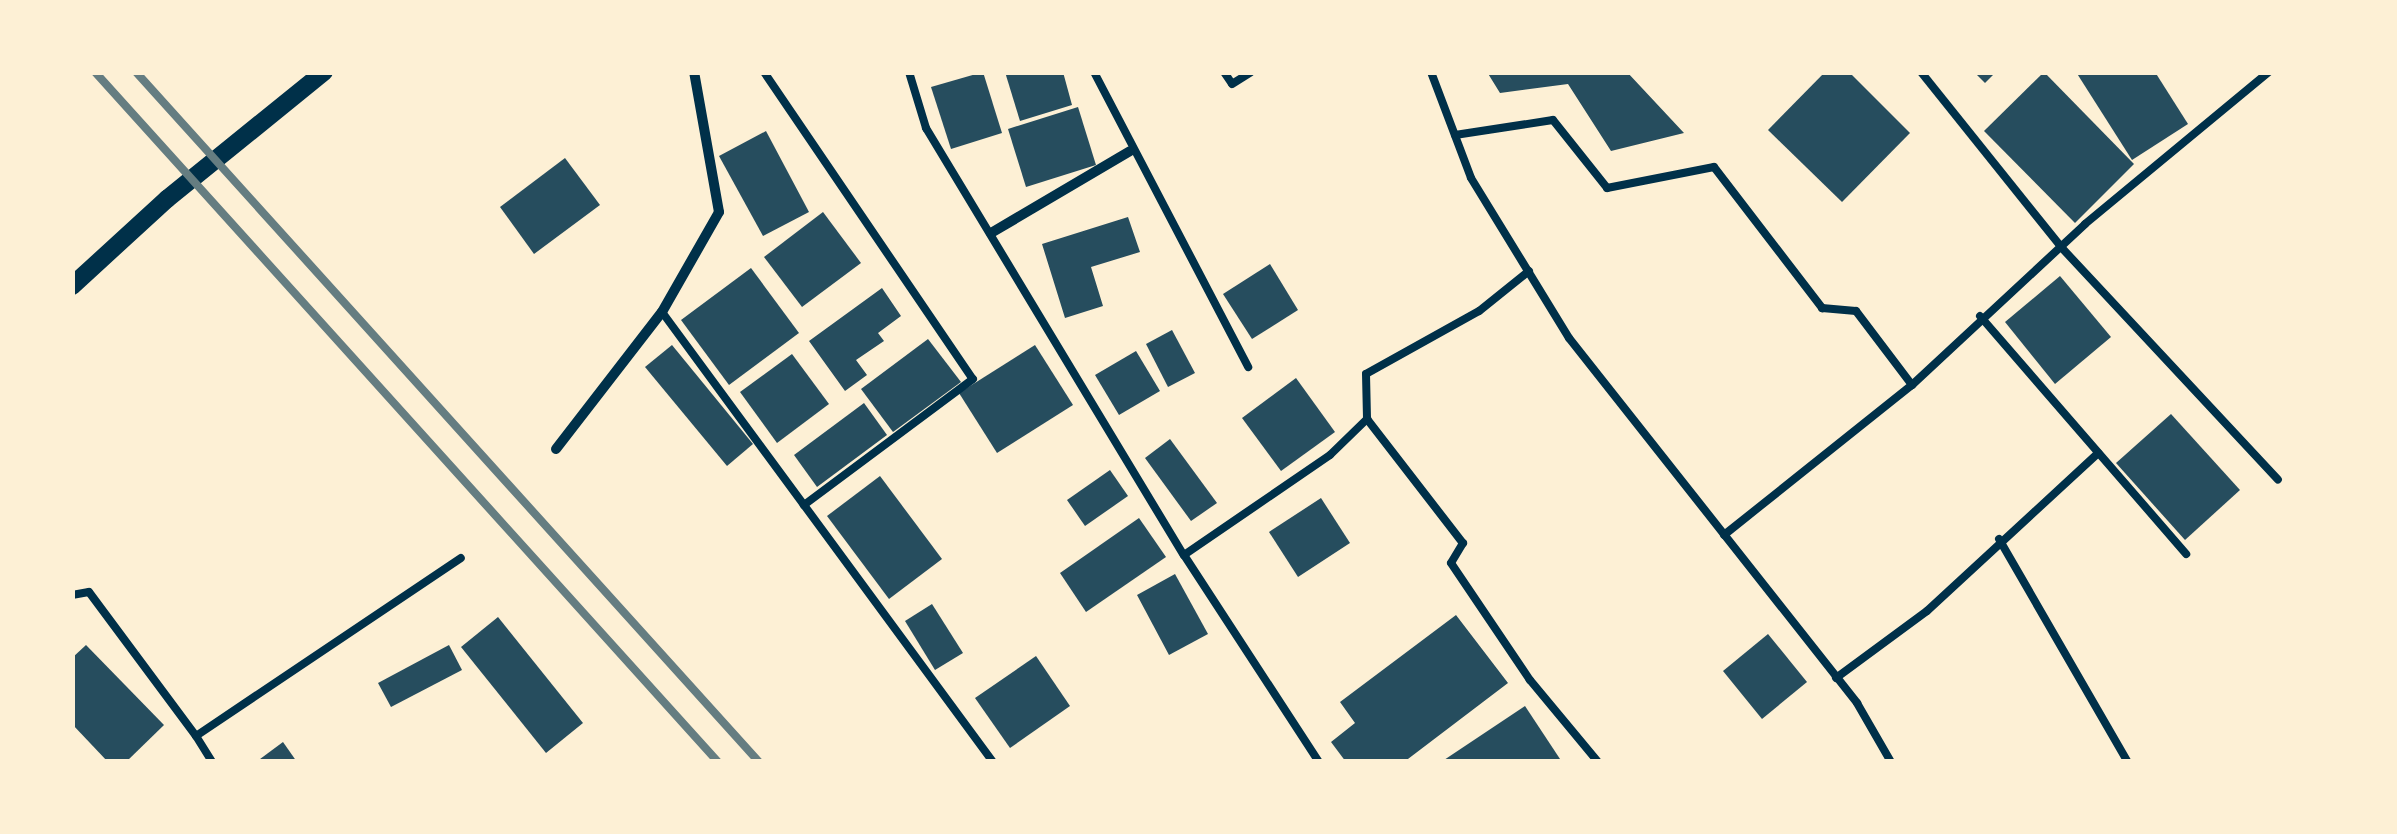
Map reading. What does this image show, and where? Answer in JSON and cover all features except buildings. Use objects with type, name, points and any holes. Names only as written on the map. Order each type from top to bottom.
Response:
[{"type":"street","points":[[72,286],[168,199],[324,72]]},
{"type":"street","points":[[556,449],[662,312],[719,212],[694,72]]},
{"type":"street","points":[[991,233],[1130,151]]},
{"type":"lane","points":[[764,72],[973,379],[804,505]]},
{"type":"lane","points":[[910,72],[926,128],[1184,555],[1319,762]]},
{"type":"lane","points":[[1094,72],[1130,151],[1248,367]]},
{"type":"lane","points":[[1224,72],[1232,84],[1251,72]]},
{"type":"lane","points":[[1430,72],[1472,178],[1569,338],[1836,678],[1891,762]]},
{"type":"lane","points":[[1921,72],[2061,248],[2278,480]]},
{"type":"lane","points":[[1724,536],[1912,385],[1980,316],[2269,72]]},
{"type":"lane","points":[[1455,135],[1552,120],[1607,188],[1714,166],[1822,308],[1856,311],[1912,385]]},
{"type":"lane","points":[[1529,271],[1479,312],[1366,374],[1368,419],[1463,543],[1451,563],[1461,578],[1530,680],[1598,762]]},
{"type":"lane","points":[[662,312],[992,762]]},
{"type":"lane","points":[[1980,316],[2186,554]]},
{"type":"lane","points":[[1184,555],[1330,455],[1368,419]]},
{"type":"lane","points":[[1836,678],[1927,611],[1999,539],[2098,452]]},
{"type":"lane","points":[[1999,539],[2128,762]]},
{"type":"lane","points":[[196,736],[461,558]]},
{"type":"lane","points":[[72,595],[89,592],[212,762]]},
{"type":"railway","points":[[95,72],[718,762]]},
{"type":"railway","points":[[136,72],[759,762]]}]
